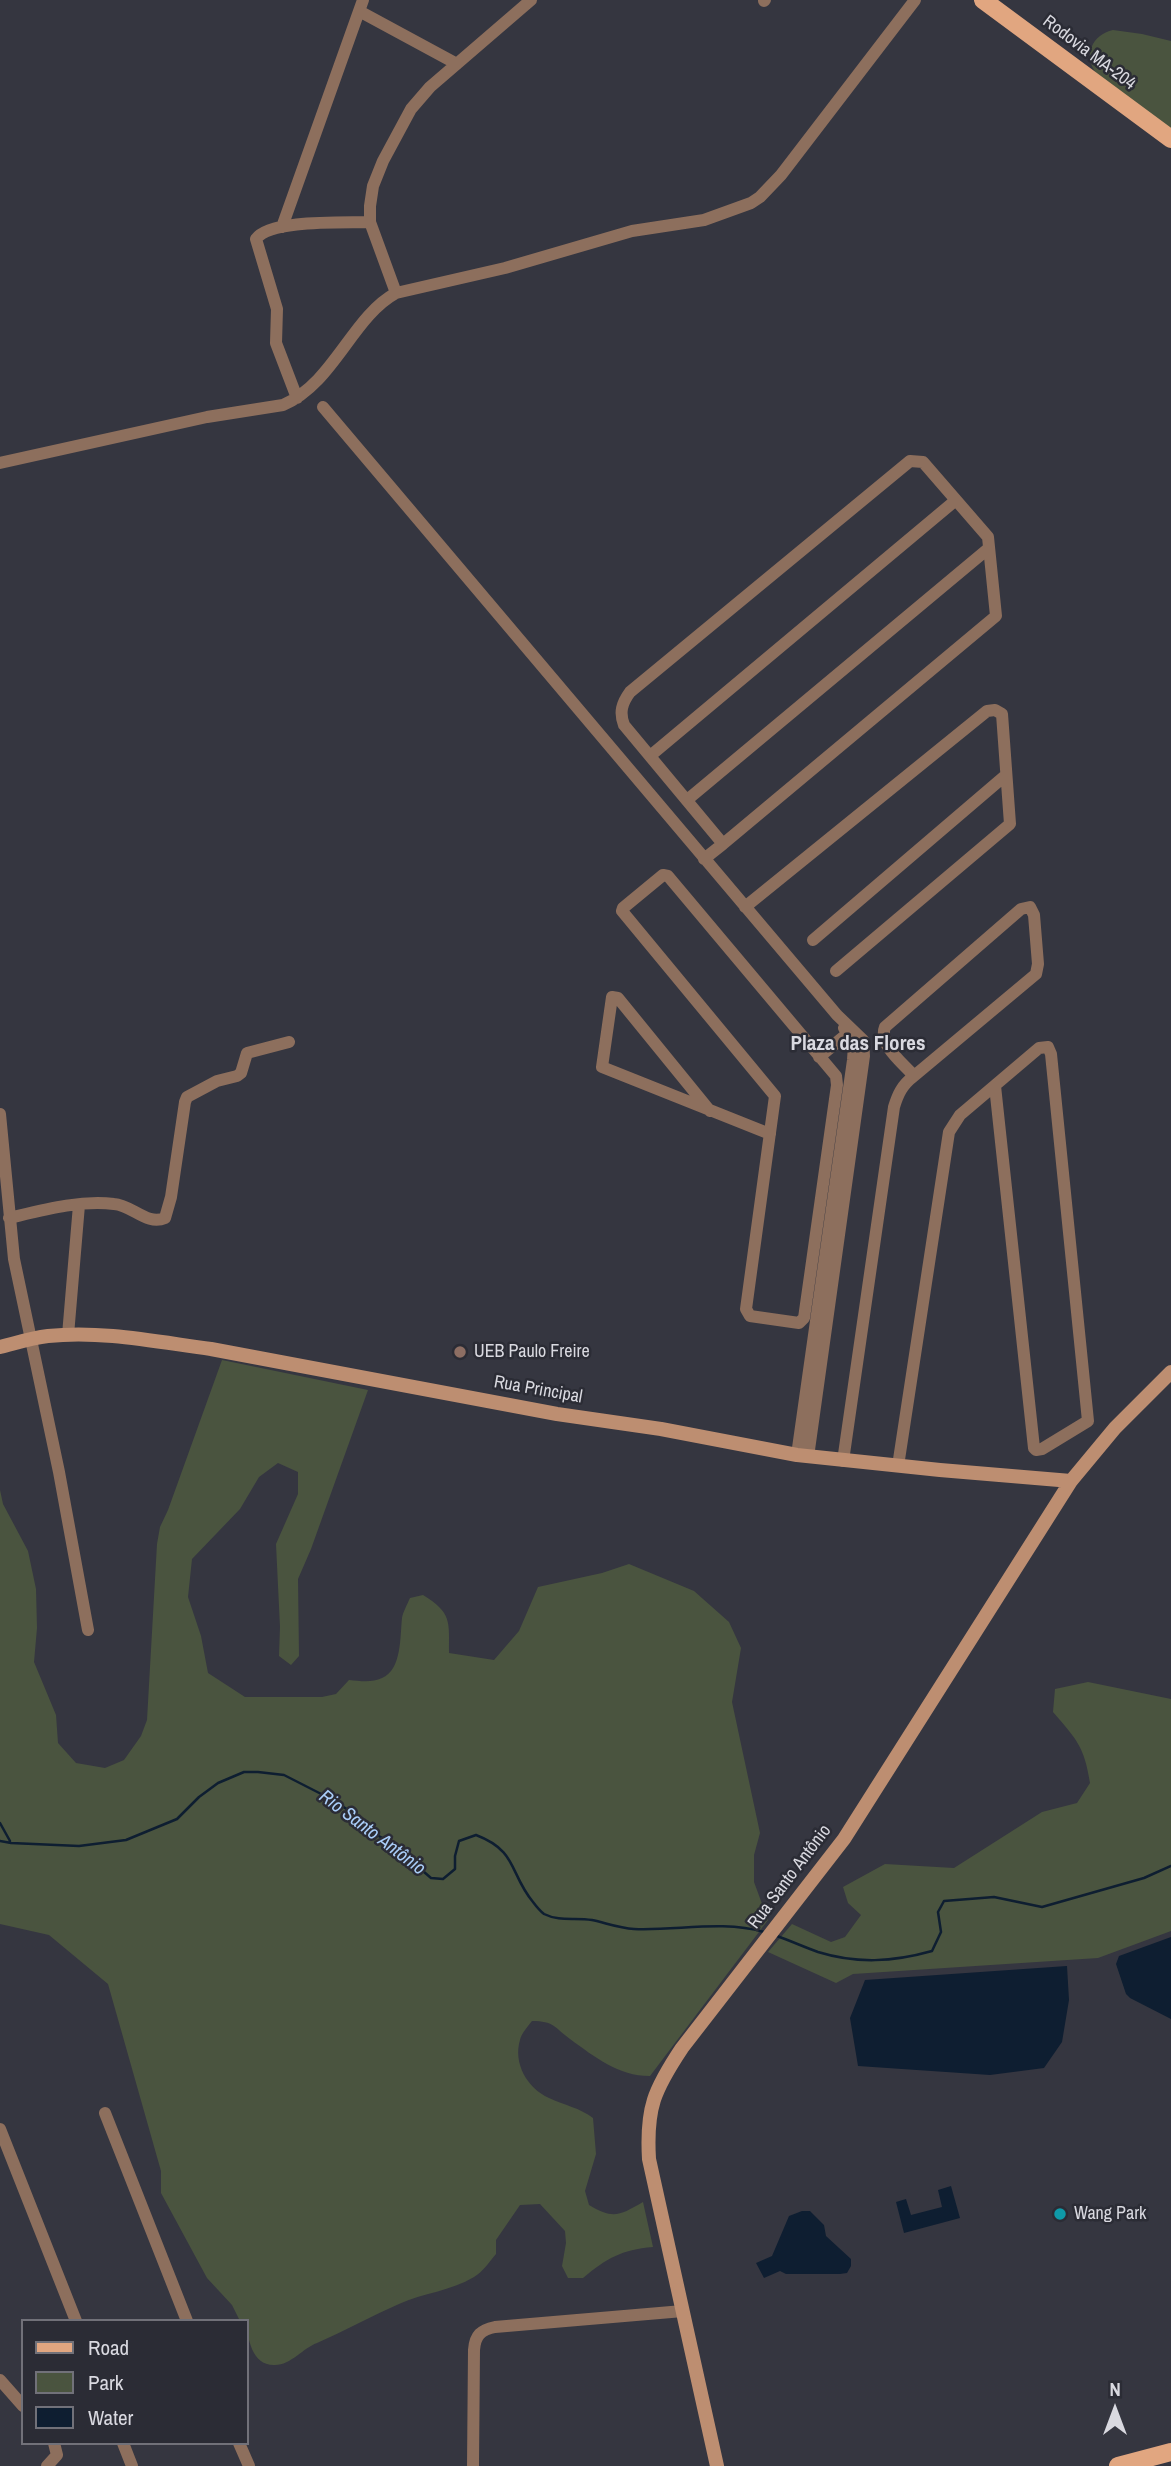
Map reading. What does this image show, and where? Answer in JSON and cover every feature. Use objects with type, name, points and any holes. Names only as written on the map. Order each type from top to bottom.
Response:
[{"type":"main road","name":"Rodovia MA-204","points":[[983,0],[1171,139]]},
{"type":"main road","name":"Rua Principal","points":[[0,1348],[31,1339],[68,1335],[211,1349],[557,1414],[694,1435],[803,1456],[1072,1480]]},
{"type":"main road","name":"Rua Santo Antônio","points":[[716,2466],[653,2184],[649,2116],[661,2080],[682,2048],[844,1839],[1072,1480],[1115,1428],[1171,1372]]},
{"type":"main road","points":[[1118,2466],[1171,2452]]},
{"type":"street","points":[[396,293],[370,222],[370,206],[373,186],[397,131],[411,108],[430,87],[531,0]]},
{"type":"street","points":[[0,463],[208,417],[283,405],[310,387],[336,359],[374,309],[396,293],[505,268],[632,230],[696,223],[751,203],[780,175],[915,0]]},
{"type":"street","points":[[282,226],[361,6],[457,64]]},
{"type":"street","points":[[297,398],[275,344],[277,309],[256,243],[258,235],[282,226],[370,222]]},
{"type":"street","points":[[323,407],[850,1031],[854,1045],[853,1059],[803,1456]]},
{"type":"street","points":[[705,859],[723,844],[996,616],[988,537],[923,462],[910,461],[624,699],[621,718],[624,725],[723,844]]},
{"type":"street","points":[[650,756],[956,500]]},
{"type":"street","points":[[687,800],[989,548]]},
{"type":"street","points":[[745,907],[987,711],[995,710],[1002,714],[1010,824],[836,971]]},
{"type":"street","points":[[813,940],[1006,775]]},
{"type":"street","points":[[663,875],[668,876],[836,1076],[837,1085],[804,1318],[799,1322],[750,1316],[746,1309],[769,1134],[775,1096],[624,914],[623,908],[663,875]]},
{"type":"street","points":[[843,1461],[898,1093],[914,1076],[1036,974],[1038,964],[1034,915],[1030,907],[1021,909],[886,1027],[883,1033],[885,1042],[914,1076]]},
{"type":"street","points":[[710,1111],[618,998],[612,997],[601,1067],[710,1111],[769,1134]]},
{"type":"street","points":[[819,1056],[850,1031]]},
{"type":"street","points":[[9,1218],[79,1205],[117,1204],[153,1220],[165,1218],[171,1197],[187,1097],[217,1081],[237,1076],[241,1073],[247,1053],[289,1042]]},
{"type":"street","points":[[898,1466],[949,1132],[960,1115],[1039,1048],[1048,1047],[1051,1054],[1089,1418],[1082,1427],[1036,1450],[1033,1444],[995,1086]]},
{"type":"street","points":[[0,1114],[14,1259],[88,1630]]},
{"type":"street","points":[[68,1335],[79,1205]]},
{"type":"street","points":[[105,2113],[186,2319]]},
{"type":"street","points":[[0,2129],[75,2319]]},
{"type":"street","points":[[474,2466],[474,2350],[478,2334],[495,2327],[683,2311]]},
{"type":"street","points":[[0,2380],[21,2404]]},
{"type":"street","points":[[47,2466],[57,2455],[54,2445]]},
{"type":"street","points":[[124,2445],[132,2466]]},
{"type":"street","points":[[240,2445],[248,2466]]},
{"type":"green space","points":[[1113,30],[1171,41],[1171,129],[1147,114],[1096,73],[1090,59],[1092,47],[1100,36]]},
{"type":"green space","points":[[222,1360],[368,1390],[298,1579],[299,1656],[291,1665],[279,1656],[276,1544],[298,1494],[298,1472],[278,1463],[259,1477],[240,1509],[192,1559],[188,1597],[201,1636],[208,1673],[245,1697],[322,1697],[336,1694],[349,1680],[374,1681],[389,1674],[397,1660],[404,1611],[410,1598],[423,1595],[439,1607],[447,1619],[449,1653],[494,1660],[519,1631],[538,1587],[602,1573],[629,1564],[694,1591],[729,1622],[741,1648],[732,1702],[760,1833],[754,1855],[754,1882],[768,1920],[650,2076],[628,2073],[607,2064],[545,2022],[532,2021],[521,2038],[518,2049],[520,2066],[534,2088],[541,2094],[593,2118],[596,2154],[585,2191],[589,2205],[605,2213],[617,2214],[643,2202],[653,2247],[615,2256],[583,2278],[568,2278],[562,2266],[565,2231],[540,2204],[520,2205],[496,2240],[496,2254],[477,2275],[465,2282],[408,2300],[312,2345],[281,2364],[267,2364],[252,2350],[248,2319],[239,2319],[232,2305],[207,2278],[161,2193],[161,2171],[108,1984],[49,1935],[0,1924],[0,1490],[3,1504],[28,1551],[36,1589],[34,1662],[56,1715],[58,1743],[76,1763],[105,1768],[124,1760],[141,1736],[147,1720],[157,1544],[160,1527]]},
{"type":"green space","points":[[1088,1682],[1171,1699],[1171,1931],[1098,1958],[853,1974],[836,1983],[768,1952],[792,1924],[831,1942],[845,1937],[861,1915],[848,1903],[843,1887],[885,1864],[954,1868],[1042,1812],[1077,1803],[1090,1783],[1088,1770],[1078,1744],[1053,1712],[1055,1689]]},
{"type":"water","points":[[1171,1937],[1171,2019],[1126,1994],[1116,1964],[1119,1956]]},
{"type":"water","points":[[1067,1966],[1069,2000],[1062,2042],[1044,2068],[990,2075],[858,2066],[850,2018],[865,1980]]},
{"type":"water","points":[[951,2186],[960,2218],[904,2233],[896,2202],[906,2199],[911,2215],[942,2207],[938,2190]]},
{"type":"water","points":[[810,2211],[824,2225],[826,2236],[851,2259],[851,2266],[847,2273],[840,2274],[786,2274],[780,2271],[764,2278],[756,2263],[772,2256],[789,2216]]},
{"type":"waterway","name":"Rio Santo Antônio","points":[[0,1841],[79,1846],[126,1840],[177,1819],[218,1783],[244,1772],[284,1775],[333,1800],[363,1820],[375,1834],[388,1841],[431,1878],[443,1879],[455,1869],[459,1841],[476,1835],[490,1841],[506,1856],[525,1891],[544,1914],[634,1929],[716,1926],[764,1932]]},
{"type":"waterway","points":[[0,1823],[10,1841]]},
{"type":"waterway","points":[[777,1936],[832,1956],[861,1960],[903,1957],[932,1951],[941,1932],[938,1912],[944,1901],[994,1897],[1042,1907],[1144,1878],[1171,1866]]},
{"type":"place","name":"UEB Paulo Freire","points":[[460,1352]]},
{"type":"place","name":"Wang Park","points":[[1060,2214]]},
{"type":"district","name":"Plaza das Flores","points":[[858,1044]]}]
